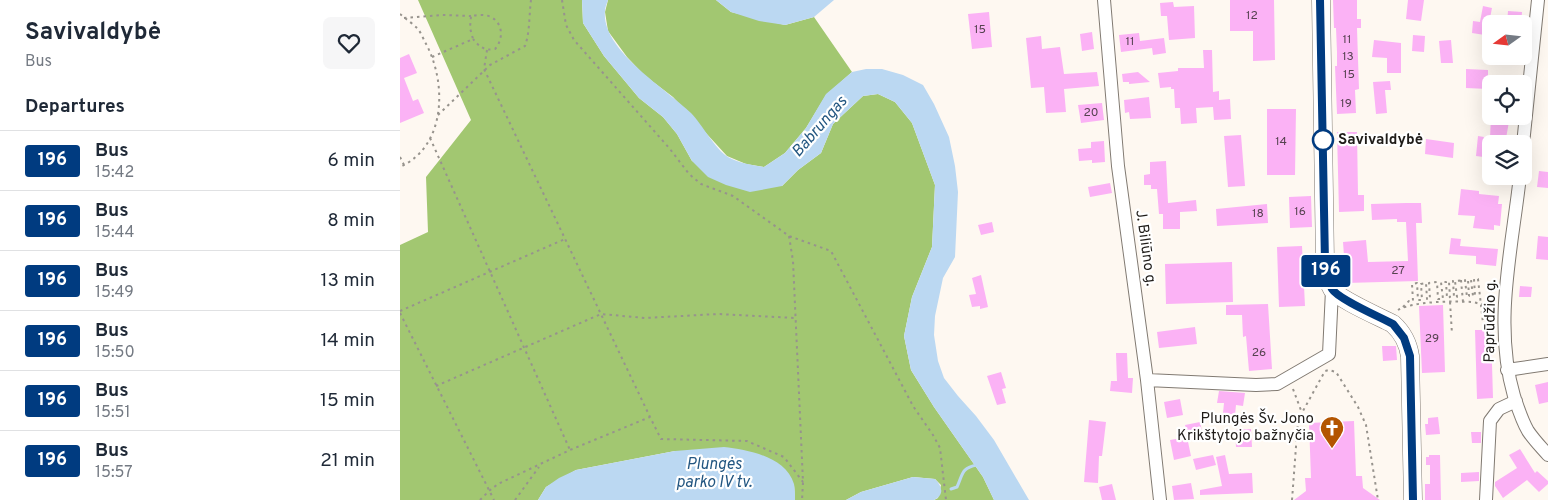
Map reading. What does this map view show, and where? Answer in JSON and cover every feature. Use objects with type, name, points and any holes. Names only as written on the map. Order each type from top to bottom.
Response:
[{"type":"main road","points":[[1320,0],[1325,262],[1327,277],[1332,290],[1399,329],[1408,347],[1410,356],[1413,500]]},
{"type":"street","name":"J. Biliūno g.","points":[[1104,0],[1118,166],[1147,380],[1160,500]]},
{"type":"street","points":[[1524,135],[1538,0]]},
{"type":"street","name":"Paprūdžio g.","points":[[1519,185],[1504,328],[1507,370],[1516,401],[1528,430],[1548,455]]},
{"type":"street","points":[[1147,380],[1256,385],[1277,384],[1329,354],[1332,290]]},
{"type":"street","points":[[1507,370],[1548,364]]},
{"type":"street","points":[[1486,500],[1490,421],[1499,409],[1516,401]]},
{"type":"path","points":[[438,116],[484,69],[525,46],[529,37],[528,16],[531,0]]},
{"type":"path","points":[[562,0],[566,25],[574,40],[670,149],[689,174],[701,184],[733,196],[790,236],[831,251],[913,406],[940,448],[946,500]]},
{"type":"path","points":[[400,14],[418,29],[432,57],[437,70],[439,93],[438,116],[430,138],[418,154],[400,167]]},
{"type":"path","points":[[404,18],[442,14],[471,16],[482,14],[492,17],[499,24],[501,33],[499,44],[495,49],[487,50],[479,46],[473,39],[470,28],[471,16]]},
{"type":"path","points":[[432,57],[473,39]]},
{"type":"path","points":[[487,50],[484,69],[661,439],[747,441],[784,457],[803,482]]},
{"type":"path","points":[[430,138],[570,450]]},
{"type":"path","points":[[400,157],[404,165]]},
{"type":"path","points":[[790,236],[793,261],[803,482],[802,500]]},
{"type":"path","points":[[494,500],[400,312],[492,273],[565,239]]},
{"type":"path","points":[[1438,299],[1443,299],[1441,282],[1446,282],[1447,298],[1450,298],[1449,282],[1453,281],[1454,297],[1457,297],[1455,281],[1465,280],[1467,297],[1469,296],[1468,280],[1472,280],[1473,296],[1475,296],[1474,279],[1478,279],[1483,324]]},
{"type":"path","points":[[1461,280],[1462,302]]},
{"type":"path","points":[[1404,307],[1409,301],[1414,301],[1412,284],[1417,283],[1418,300],[1422,300],[1421,284],[1426,283],[1427,299],[1430,299],[1429,283],[1437,282],[1438,303]]},
{"type":"path","points":[[1450,302],[1452,334]]},
{"type":"path","points":[[1411,305],[1475,302],[1488,306]]},
{"type":"path","points":[[436,386],[601,314],[645,318],[718,314],[795,318]]},
{"type":"path","points":[[1292,500],[1298,420],[1324,371],[1329,370],[1336,372],[1358,407],[1366,425],[1378,500]]},
{"type":"path","points":[[1289,377],[1302,413]]},
{"type":"path","points":[[480,500],[498,484],[570,450],[650,417]]},
{"type":"path","points":[[515,500],[540,465]]},
{"type":"green space","points":[[418,0],[582,0],[583,23],[604,56],[639,98],[663,117],[677,134],[692,161],[782,186],[798,170],[821,153],[833,124],[863,96],[878,94],[895,102],[912,123],[935,185],[932,247],[912,297],[904,336],[911,370],[934,407],[983,477],[994,500],[934,500],[938,498],[941,485],[935,479],[913,477],[861,492],[846,500],[795,500],[794,485],[675,451],[576,470],[546,487],[538,500],[400,500],[400,245],[428,232],[426,177],[471,120]]},
{"type":"green space","points":[[608,0],[716,0],[731,12],[785,25],[814,17],[852,72],[826,95],[806,128],[785,153],[764,167],[746,164],[727,156],[673,97],[644,75],[627,57],[608,31],[605,12]]},
{"type":"water","name":"Babrungas","points":[[582,0],[608,0],[605,11],[607,26],[613,40],[624,54],[691,113],[723,153],[745,164],[764,167],[785,153],[806,128],[826,94],[852,72],[866,69],[882,69],[903,75],[923,85],[949,137],[958,192],[955,257],[943,278],[935,316],[934,335],[938,361],[944,378],[994,440],[1029,500],[994,500],[983,477],[934,407],[911,370],[904,336],[912,297],[932,247],[935,185],[912,123],[895,102],[878,94],[863,96],[833,124],[821,153],[798,170],[782,186],[750,192],[726,185],[708,177],[692,161],[677,134],[663,117],[639,98],[604,56],[583,23]]},
{"type":"water","points":[[716,0],[834,0],[814,17],[785,25],[759,21],[731,12]]},
{"type":"water","name":"Plungės parko IV tv.","points":[[724,447],[765,456],[783,467],[794,484],[795,500],[538,500],[546,487],[576,470],[675,451]]},
{"type":"water","points":[[913,477],[935,479],[941,487],[940,496],[934,500],[846,500],[861,492]]},
{"type":"building","points":[[1230,0],[1274,0],[1275,60],[1253,61],[1253,31],[1230,31]]},
{"type":"building","points":[[1333,0],[1357,0],[1357,19],[1361,19],[1361,28],[1357,28],[1359,89],[1355,90],[1356,113],[1337,114],[1335,66],[1337,66],[1337,52]]},
{"type":"building","points":[[1408,0],[1424,0],[1421,21],[1406,19]]},
{"type":"building","points":[[1173,2],[1174,7],[1194,6],[1195,38],[1169,40],[1167,16],[1161,16],[1160,3]]},
{"type":"building","points":[[1483,6],[1492,8],[1491,15],[1482,15],[1482,35],[1472,33],[1473,21],[1480,22]]},
{"type":"building","points":[[1508,11],[1522,12],[1522,15],[1508,15]]},
{"type":"building","points":[[989,12],[992,47],[972,49],[968,14]]},
{"type":"building","points":[[1092,32],[1094,49],[1082,51],[1080,34]]},
{"type":"building","points":[[1139,33],[1140,41],[1164,38],[1166,53],[1153,55],[1152,48],[1121,52],[1119,35]]},
{"type":"building","points":[[1413,35],[1425,36],[1424,52],[1412,51]]},
{"type":"building","points":[[1041,36],[1042,49],[1060,47],[1064,74],[1097,72],[1099,86],[1064,89],[1066,112],[1046,113],[1044,87],[1031,88],[1026,38]]},
{"type":"building","points":[[1374,40],[1401,43],[1401,73],[1387,73],[1387,58],[1372,57]]},
{"type":"building","points":[[1451,40],[1453,63],[1441,63],[1439,41]]},
{"type":"building","points":[[1203,50],[1212,50],[1213,92],[1219,91],[1219,100],[1230,99],[1231,119],[1214,120],[1213,107],[1196,108],[1197,123],[1181,124],[1180,108],[1175,108],[1174,89],[1171,89],[1171,87],[1160,88],[1158,73],[1178,71],[1178,68],[1204,68]]},
{"type":"building","points":[[409,54],[417,73],[404,78],[413,101],[418,99],[424,113],[400,123],[400,58]]},
{"type":"building","points":[[1466,69],[1488,70],[1488,75],[1482,75],[1482,89],[1466,88]]},
{"type":"building","points":[[1138,72],[1150,82],[1129,84],[1129,82],[1123,82],[1122,74]]},
{"type":"building","points":[[1390,81],[1391,90],[1385,90],[1387,113],[1376,114],[1373,82]]},
{"type":"building","points":[[1149,97],[1151,118],[1130,119],[1129,112],[1125,113],[1124,100]]},
{"type":"building","points":[[1102,103],[1104,120],[1081,123],[1078,105]]},
{"type":"building","points":[[1267,109],[1296,109],[1295,175],[1267,175]]},
{"type":"building","points":[[1491,125],[1508,125],[1507,135],[1490,135]]},
{"type":"building","points":[[1337,132],[1357,132],[1358,195],[1364,195],[1364,211],[1339,212]]},
{"type":"building","points":[[1241,135],[1245,186],[1228,187],[1224,136]]},
{"type":"building","points":[[1478,136],[1482,137],[1482,157],[1476,156]]},
{"type":"building","points":[[1426,139],[1454,143],[1453,158],[1425,154]]},
{"type":"building","points":[[1104,141],[1105,162],[1079,161],[1078,149],[1091,148],[1091,142]]},
{"type":"building","points":[[1166,161],[1168,203],[1196,200],[1197,211],[1180,212],[1180,229],[1163,229],[1163,214],[1159,214],[1157,189],[1151,189],[1151,185],[1144,185],[1144,175],[1150,174],[1150,162]]},
{"type":"building","points":[[1539,171],[1548,172],[1548,188],[1537,187]]},
{"type":"building","points":[[1110,183],[1112,193],[1090,197],[1088,187]]},
{"type":"building","points":[[1461,189],[1479,191],[1479,194],[1499,196],[1498,204],[1502,204],[1500,226],[1494,225],[1494,230],[1473,228],[1475,216],[1458,215]]},
{"type":"building","points":[[1311,196],[1312,227],[1290,228],[1289,197]]},
{"type":"building","points":[[1421,203],[1422,223],[1416,223],[1418,281],[1346,283],[1343,242],[1366,240],[1368,262],[1408,261],[1406,222],[1397,222],[1397,219],[1372,220],[1371,204]]},
{"type":"building","points":[[1267,204],[1268,223],[1217,226],[1216,209]]},
{"type":"building","points":[[992,222],[994,232],[981,235],[978,225]]},
{"type":"building","points":[[1538,236],[1548,237],[1548,260],[1536,259]]},
{"type":"building","points":[[1451,238],[1461,239],[1460,246],[1498,249],[1496,266],[1476,264],[1476,256],[1449,254]]},
{"type":"building","points":[[1302,246],[1305,306],[1279,307],[1277,247]]},
{"type":"building","points":[[1232,262],[1233,302],[1166,304],[1165,264]]},
{"type":"building","points":[[981,275],[988,307],[980,309],[980,306],[972,307],[969,295],[976,294],[972,278]]},
{"type":"building","points":[[1520,286],[1532,287],[1531,297],[1519,297]]},
{"type":"building","points":[[1268,304],[1272,369],[1249,371],[1246,336],[1243,337],[1242,315],[1226,315],[1226,305]]},
{"type":"building","points":[[1443,305],[1445,372],[1422,373],[1419,306]]},
{"type":"building","points":[[1195,327],[1197,344],[1159,348],[1157,332]]},
{"type":"building","points":[[1475,330],[1491,330],[1493,398],[1477,399]]},
{"type":"building","points":[[1382,346],[1396,346],[1397,360],[1383,361]]},
{"type":"building","points":[[1116,353],[1127,353],[1128,378],[1133,378],[1132,393],[1110,391],[1111,381],[1117,381]]},
{"type":"building","points":[[1001,372],[1006,388],[1002,389],[1006,403],[997,405],[987,376]]},
{"type":"building","points":[[1548,382],[1548,402],[1539,404],[1535,385]]},
{"type":"building","points":[[1219,391],[1245,393],[1243,406],[1236,405],[1235,415],[1223,413],[1224,403],[1217,403]]},
{"type":"building","points":[[1180,399],[1183,415],[1167,418],[1164,402]]},
{"type":"building","points":[[1438,417],[1440,434],[1426,435],[1425,424],[1428,424],[1428,418]]},
{"type":"building","points":[[1089,420],[1106,422],[1102,456],[1099,456],[1098,483],[1084,482]]},
{"type":"building","name":"Plungės Šv. Jono Krikštytojo bažnyčia","points":[[1354,421],[1356,476],[1362,476],[1363,488],[1380,500],[1294,500],[1306,491],[1305,478],[1311,478],[1309,423]]},
{"type":"building","points":[[1200,422],[1203,435],[1188,438],[1185,425]]},
{"type":"building","points":[[1251,429],[1252,447],[1236,447],[1235,430]]},
{"type":"building","points":[[1471,432],[1481,432],[1481,443],[1472,443]]},
{"type":"building","points":[[1187,437],[1191,456],[1174,460],[1170,440]]},
{"type":"building","points":[[1520,449],[1535,473],[1537,471],[1548,481],[1548,484],[1539,492],[1527,480],[1503,498],[1495,486],[1495,482],[1517,468],[1509,455]]},
{"type":"building","points":[[1213,455],[1216,465],[1196,470],[1193,459]]},
{"type":"building","points":[[1225,455],[1229,474],[1252,473],[1253,493],[1200,495],[1200,490],[1222,486],[1216,457]]},
{"type":"building","points":[[1429,455],[1440,455],[1441,500],[1425,500],[1425,484],[1430,484],[1430,465],[1426,465],[1426,457],[1429,457]]},
{"type":"building","points":[[1479,472],[1479,481],[1461,482],[1461,473]]},
{"type":"building","points":[[1191,483],[1194,499],[1174,500],[1172,486]]},
{"type":"building","points":[[1112,484],[1116,500],[1102,500],[1099,487]]},
{"type":"waterway","points":[[951,489],[957,487],[965,470],[977,465]]},
{"type":"bus line","name":"196","points":[[1320,0],[1325,262],[1327,277],[1332,290],[1399,329],[1408,347],[1410,356],[1413,500]]},
{"type":"place","name":"Savivaldybė","points":[[1323,140]]},
{"type":"place","name":"Plungės Šv. Jono Krikštytojo bažnyčia","points":[[1332,449]]}]
